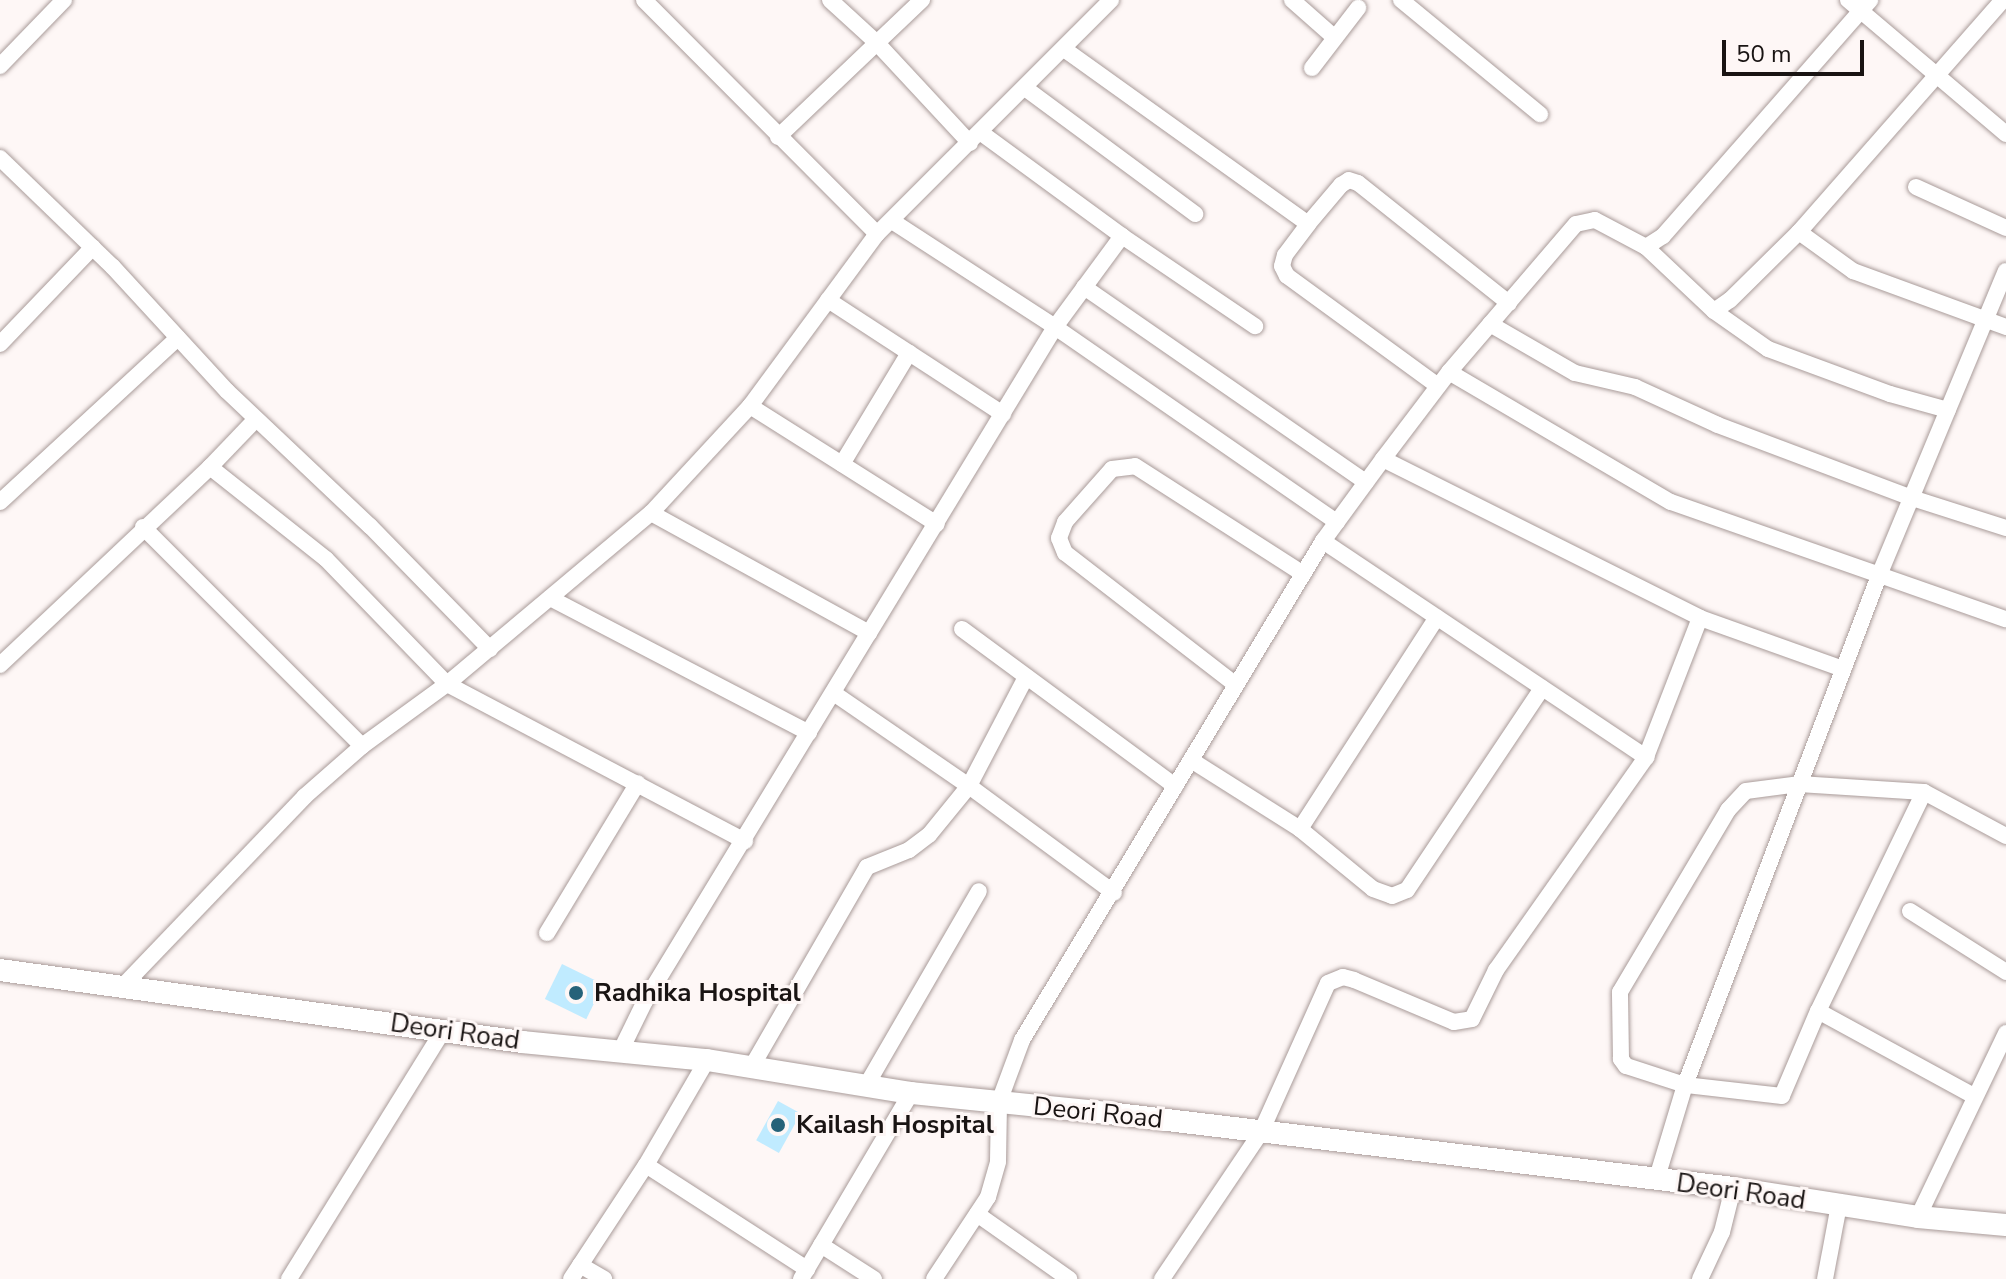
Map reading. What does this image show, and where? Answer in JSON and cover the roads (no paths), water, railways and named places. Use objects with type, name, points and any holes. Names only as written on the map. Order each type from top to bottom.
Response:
[{"type":"street","points":[[0,66],[64,0]]},
{"type":"street","points":[[644,0],[877,234]]},
{"type":"street","points":[[830,0],[975,138],[1255,326]]},
{"type":"street","points":[[778,137],[922,0]]},
{"type":"street","points":[[123,986],[304,797],[362,746],[490,649],[651,513],[750,406],[877,234],[1111,0]]},
{"type":"street","points":[[1292,0],[1335,38]]},
{"type":"street","points":[[1401,0],[1540,114]]},
{"type":"street","points":[[1714,311],[1799,232],[2003,0]]},
{"type":"street","points":[[1646,247],[1663,236],[1859,4],[1935,77],[2006,134]]},
{"type":"street","points":[[1312,68],[1358,8]]},
{"type":"street","points":[[1064,49],[1308,224]]},
{"type":"street","points":[[1025,88],[1195,214]]},
{"type":"street","points":[[0,158],[93,247],[256,419],[370,526],[490,649]]},
{"type":"street","points":[[1438,386],[1287,276],[1282,266],[1285,255],[1341,185],[1349,180],[1358,183],[1509,303]]},
{"type":"street","points":[[1916,187],[2006,228]]},
{"type":"street","points":[[934,1279],[988,1197],[998,1161],[999,1102],[1022,1040],[1114,893],[1323,541],[1449,372],[1576,224],[1595,220],[1646,247],[1714,311],[1768,349],[1890,394],[1948,410]]},
{"type":"street","points":[[892,221],[1055,327],[1337,522]]},
{"type":"street","points":[[1799,232],[1853,271],[2006,327]]},
{"type":"street","points":[[620,1052],[645,1001],[835,694],[1055,327],[1122,236]]},
{"type":"street","points":[[0,344],[93,247]]},
{"type":"street","points":[[1656,1181],[1685,1085],[1843,669],[2006,271]]},
{"type":"street","points":[[1084,287],[1366,482]]},
{"type":"street","points":[[828,300],[1003,414]]},
{"type":"street","points":[[1490,324],[1575,373],[1646,391],[1718,425],[1912,498],[2006,528]]},
{"type":"street","points":[[0,502],[178,338]]},
{"type":"street","points":[[842,464],[909,353]]},
{"type":"street","points":[[1449,372],[1671,502],[2006,619]]},
{"type":"street","points":[[750,406],[937,524]]},
{"type":"street","points":[[0,665],[210,467],[256,419]]},
{"type":"street","points":[[1383,459],[1700,618],[1843,669]]},
{"type":"street","points":[[1236,685],[1065,553],[1059,538],[1065,522],[1112,469],[1135,466],[1303,574]]},
{"type":"street","points":[[210,467],[326,559],[447,684],[745,841]]},
{"type":"street","points":[[651,513],[869,633]]},
{"type":"street","points":[[143,527],[362,746]]},
{"type":"street","points":[[1323,541],[1646,757]]},
{"type":"street","points":[[550,598],[809,733]]},
{"type":"street","points":[[1300,829],[1437,617]]},
{"type":"street","points":[[1162,1279],[1261,1132],[1328,983],[1343,977],[1454,1022],[1464,1023],[1472,1019],[1496,970],[1646,757],[1700,618]]},
{"type":"street","points":[[962,629],[1175,786]]},
{"type":"street","points":[[751,1068],[867,867],[920,844],[969,786],[1026,677]]},
{"type":"street","points":[[1191,760],[1300,829],[1373,889],[1392,896],[1407,890],[1542,688]]},
{"type":"street","points":[[835,694],[969,786],[1114,893]]},
{"type":"street","points":[[547,933],[638,783]]},
{"type":"street","points":[[1924,792],[1818,1011],[1782,1096],[1685,1085],[1626,1066],[1621,1059],[1620,992],[1728,810],[1746,791],[1799,784],[1924,792],[2006,836]]},
{"type":"street","points":[[866,1086],[979,891]]},
{"type":"street","points":[[1910,911],[2006,972]]},
{"type":"street","name":"Deori Road","points":[[0,970],[443,1031],[707,1060],[911,1093],[1733,1188],[1918,1217],[2006,1225]]},
{"type":"street","points":[[1818,1011],[1974,1096]]},
{"type":"street","points":[[289,1279],[443,1031]]},
{"type":"street","points":[[1918,1217],[2006,1033]]},
{"type":"street","points":[[604,1279],[575,1272],[646,1165],[707,1060]]},
{"type":"street","points":[[646,1165],[804,1274],[911,1093]]},
{"type":"street","points":[[1700,1279],[1722,1232],[1733,1188]]},
{"type":"street","points":[[1825,1279],[1839,1205]]},
{"type":"street","points":[[977,1214],[1069,1279]]},
{"type":"street","points":[[821,1245],[874,1279]]},
{"type":"place","name":"Radhika Hospital","points":[[576,993]]},
{"type":"place","name":"Kailash Hospital","points":[[778,1125]]}]
